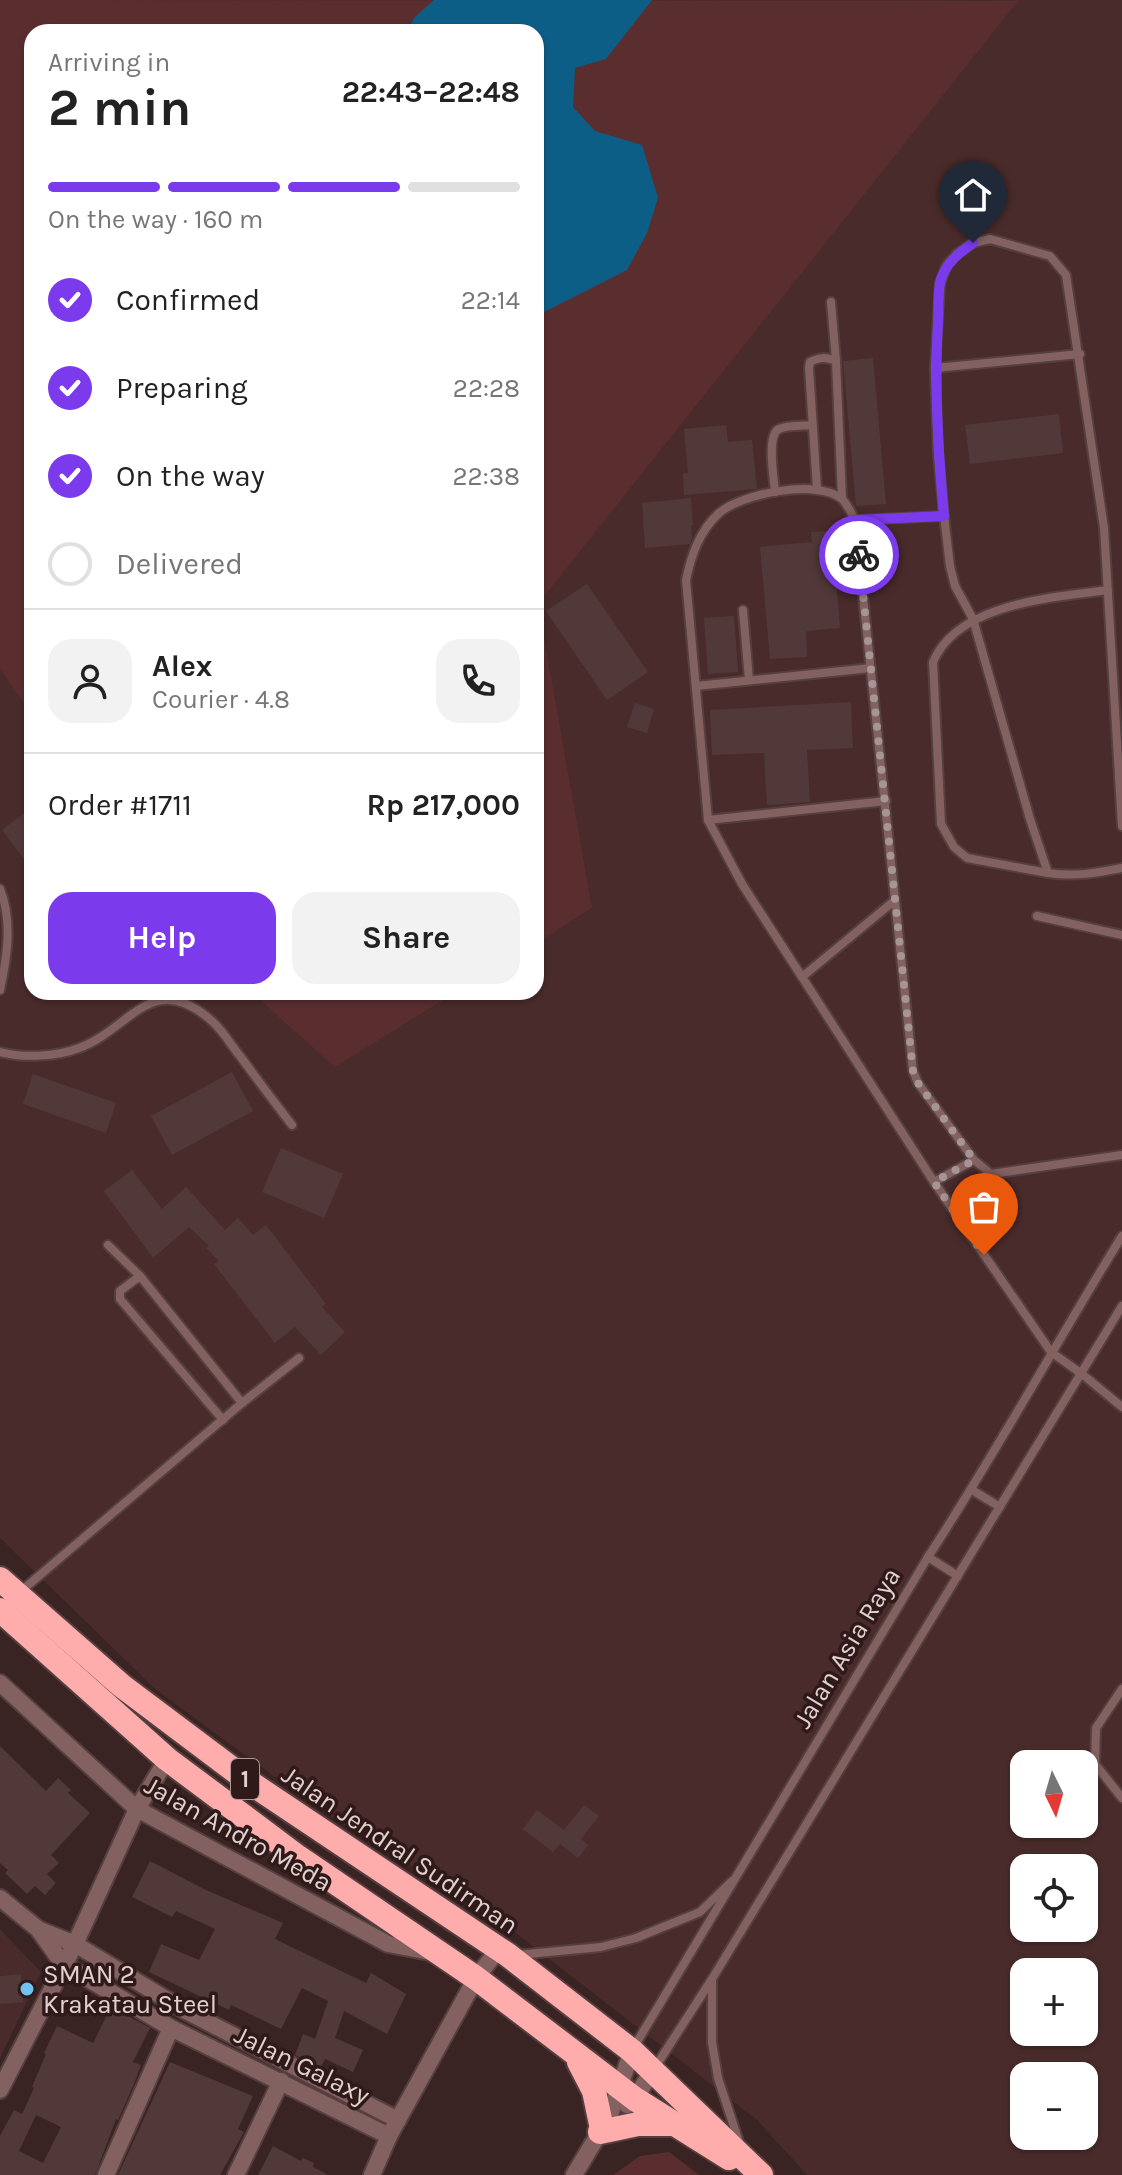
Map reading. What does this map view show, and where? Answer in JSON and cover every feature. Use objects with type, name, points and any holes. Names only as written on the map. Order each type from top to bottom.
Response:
[{"type":"highway","name":"1","points":[[6,1595],[167,1759],[298,1857],[476,1978],[626,2093],[754,2169]]},
{"type":"highway","name":"Jalan Jendral Sudirman","points":[[6,1595],[242,1777],[503,1953],[632,2051],[754,2169]]},
{"type":"highway","points":[[574,2053],[594,2091],[604,2126],[674,2124]]},
{"type":"street","name":"Jalan Andro Meda","points":[[0,1683],[137,1809],[388,1944],[441,1954]]},
{"type":"street","points":[[0,2090],[75,1944],[137,1809],[167,1759]]},
{"type":"street","name":"Jalan Galaxy","points":[[0,1898],[38,1929],[63,1964],[171,2028],[389,2136]]},
{"type":"street","name":"Jalan Galaxy","points":[[38,1929],[75,1944],[184,2010],[398,2120]]},
{"type":"street","points":[[372,2175],[389,2136],[476,1978],[503,1953]]},
{"type":"street","points":[[106,2175],[171,2028]]},
{"type":"street","name":"Jalan Asia Raya","points":[[626,2093],[632,2051]]},
{"type":"street","points":[[574,2175],[626,2093],[652,2071]]},
{"type":"street","points":[[236,2175],[281,2081]]},
{"type":"lane","points":[[1048,873],[973,619],[955,586],[944,516],[935,368],[940,283],[947,265],[973,243],[990,239],[1050,256],[1066,275],[1104,528],[1122,826]]},
{"type":"lane","points":[[831,302],[842,498],[855,520],[913,1071],[918,1083],[974,1160],[991,1174],[1122,1155]]},
{"type":"lane","points":[[935,368],[1080,354]]},
{"type":"lane","points":[[817,489],[810,362],[819,357],[836,361]]},
{"type":"lane","points":[[775,492],[771,442],[774,433],[780,428],[812,425]]},
{"type":"lane","points":[[842,498],[817,489],[775,492],[737,500],[718,514],[691,556],[686,580],[708,820],[742,884],[934,1182],[1051,1352],[1122,1407]]},
{"type":"lane","points":[[855,520],[944,516]]},
{"type":"lane","points":[[1108,590],[1046,598],[973,619],[940,646],[933,662],[941,824],[954,847],[967,858],[1065,876],[1122,868]]},
{"type":"lane","points":[[743,610],[749,680]]},
{"type":"lane","points":[[696,686],[871,668]]},
{"type":"lane","points":[[708,820],[886,801]]},
{"type":"lane","points":[[0,889],[8,928],[8,954],[0,990]]},
{"type":"lane","points":[[802,977],[894,901]]},
{"type":"lane","points":[[1037,916],[1122,935]]},
{"type":"lane","points":[[1,1054],[43,1054],[80,1048],[132,1012],[157,1001],[171,1000],[183,1003],[216,1024],[292,1125]]},
{"type":"lane","points":[[934,1182],[974,1160]]},
{"type":"lane","name":"Jalan Asia Raya","points":[[632,2051],[1122,1236]]},
{"type":"lane","points":[[108,1245],[140,1276],[242,1403]]},
{"type":"lane","points":[[140,1276],[123,1286],[120,1299],[223,1420]]},
{"type":"lane","points":[[652,2071],[712,1979],[1122,1306]]},
{"type":"lane","points":[[6,1595],[299,1358]]},
{"type":"lane","points":[[972,1490],[1000,1507]]},
{"type":"lane","points":[[928,1557],[958,1576]]},
{"type":"lane","points":[[1122,1689],[1096,1728],[1095,1764],[1122,1798]]},
{"type":"lane","points":[[503,1953],[601,1947],[636,1938],[700,1912],[741,1872]]},
{"type":"lane","points":[[712,1979],[712,2042],[718,2078],[754,2169]]},
{"type":"shaded area","points":[[0,0],[1122,0],[1122,2175],[807,2175],[757,2120],[499,1920],[319,1809],[155,1689],[0,1538]]},
{"type":"shaded area","points":[[0,0],[1018,1],[544,596],[544,24],[24,24],[24,703],[0,669]]},
{"type":"shaded area","points":[[544,638],[592,908],[544,938]]},
{"type":"shaded area","points":[[260,1000],[443,1000],[335,1067]]},
{"type":"shaded area","name":"SMAN 2 Krakatau Steel","points":[[0,1929],[41,1972],[0,2058],[0,2004],[23,2001],[21,1974],[0,1976]]},
{"type":"shaded area","points":[[669,2152],[699,2175],[613,2175],[640,2156]]},
{"type":"water","points":[[434,0],[652,0],[606,59],[575,68],[573,107],[595,131],[642,145],[658,198],[647,233],[627,270],[544,312],[544,24],[411,24]]},
{"type":"building","points":[[873,358],[886,504],[856,506],[843,361]]},
{"type":"building","points":[[1059,414],[1063,453],[970,464],[965,425]]},
{"type":"building","points":[[726,425],[728,442],[752,440],[757,489],[684,495],[683,474],[688,473],[684,429]]},
{"type":"building","points":[[691,498],[693,525],[690,544],[645,548],[642,503]]},
{"type":"building","points":[[832,531],[840,628],[806,631],[807,657],[770,659],[760,547],[812,542],[811,532]]},
{"type":"building","points":[[587,584],[648,672],[607,700],[546,611]]},
{"type":"building","points":[[734,616],[738,672],[708,674],[704,618]]},
{"type":"building","points":[[851,702],[853,748],[807,750],[810,802],[767,805],[764,753],[712,755],[710,710]]},
{"type":"building","points":[[635,703],[654,709],[647,733],[627,727]]},
{"type":"building","points":[[24,813],[24,859],[2,830]]},
{"type":"building","points":[[232,1072],[253,1111],[172,1155],[151,1116]]},
{"type":"building","points":[[33,1074],[116,1103],[106,1133],[23,1104]]},
{"type":"building","points":[[281,1148],[343,1174],[324,1218],[262,1192]]},
{"type":"building","points":[[132,1170],[162,1209],[186,1187],[225,1230],[238,1218],[253,1235],[266,1225],[326,1304],[322,1307],[345,1332],[321,1355],[295,1327],[275,1343],[214,1264],[219,1261],[206,1248],[209,1246],[189,1227],[153,1258],[104,1191]]},
{"type":"building","points":[[0,1746],[46,1791],[58,1778],[71,1790],[68,1793],[90,1813],[51,1855],[59,1863],[47,1874],[56,1883],[45,1895],[35,1886],[27,1894],[5,1873],[8,1870],[0,1863]]},
{"type":"building","points":[[584,1805],[599,1816],[581,1839],[588,1845],[578,1858],[560,1844],[553,1852],[523,1829],[537,1810],[564,1830]]},
{"type":"building","points":[[150,1861],[206,1890],[283,1923],[275,1939],[366,1983],[371,1973],[406,1994],[387,2034],[344,2011],[335,2038],[363,2050],[353,2072],[325,2059],[321,2067],[295,2055],[303,2034],[315,2039],[328,2001],[302,1988],[281,2029],[231,2005],[229,2010],[149,1972],[161,1944],[199,1960],[215,1929],[176,1911],[172,1917],[132,1897]]},
{"type":"building","points":[[21,1974],[23,2002],[0,2004],[0,1976]]},
{"type":"building","points":[[111,2007],[150,2028],[133,2062],[141,2065],[134,2084],[116,2119],[95,2175],[0,2175],[0,2136],[14,2110],[22,2114],[57,2026],[93,2043]],"holes":[[[36,2115],[61,2127],[43,2163],[19,2151]]]},
{"type":"building","points":[[170,2062],[253,2096],[238,2129],[244,2132],[220,2175],[118,2175]]},
{"type":"building","points":[[273,2146],[301,2161],[303,2158],[314,2163],[313,2167],[328,2175],[258,2175]]},
{"type":"way so far","points":[[859,555],[913,1071],[918,1083],[974,1160],[934,1182],[984,1255]]},
{"type":"place","name":"SMAN 2 Krakatau Steel","points":[[27,1989]]},
{"type":"route","points":[[859,555],[855,520],[944,516],[935,368],[940,283],[947,265],[973,243]]}]
